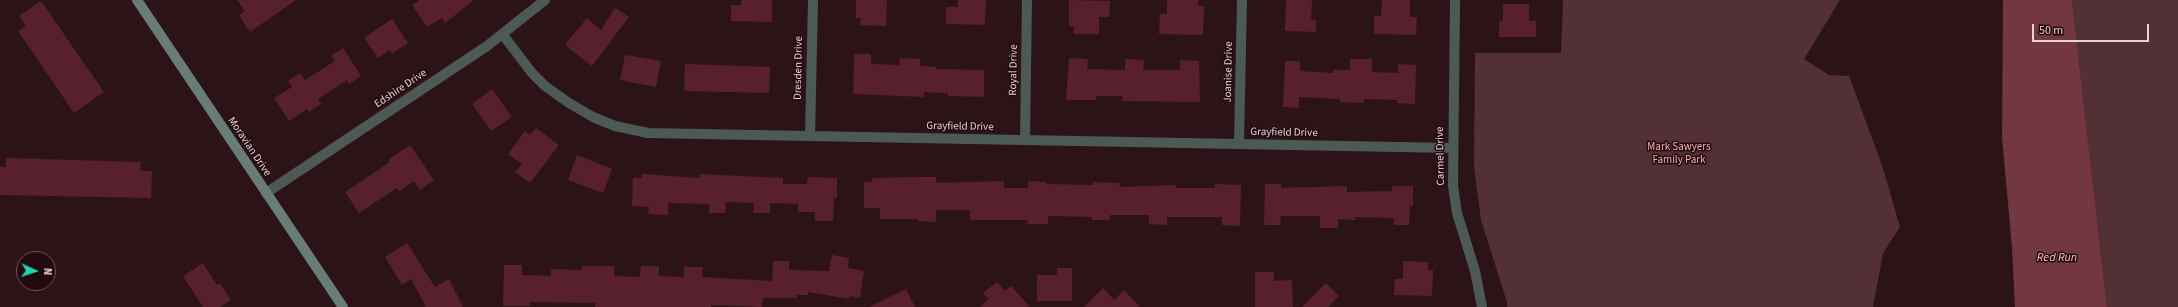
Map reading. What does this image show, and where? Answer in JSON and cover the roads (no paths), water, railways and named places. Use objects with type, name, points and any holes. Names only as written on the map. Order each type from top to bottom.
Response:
[{"type":"street","name":"Moravian Drive","points":[[137,0],[343,307]]},
{"type":"street","name":"Edshire Drive","points":[[266,194],[503,34],[545,0]]},
{"type":"street","name":"Dresden Drive","points":[[810,136],[812,0]]},
{"type":"street","name":"Royal Drive","points":[[1025,140],[1027,0]]},
{"type":"street","name":"Joanise Drive","points":[[1239,144],[1242,0]]},
{"type":"street","name":"Carmel Drive","points":[[1455,0],[1452,148],[1453,186],[1457,213],[1475,271],[1482,307]]},
{"type":"street","name":"Grayfield Drive","points":[[503,34],[519,58],[545,86],[593,117],[615,126],[648,133],[1452,148]]},
{"type":"water","name":"Red Run","points":[[2003,0],[2072,0],[2107,307],[2015,307],[2012,248],[2002,137]]},
{"type":"park label","name":"Mark Sawyers Family Park","points":[[1679,154]]}]
